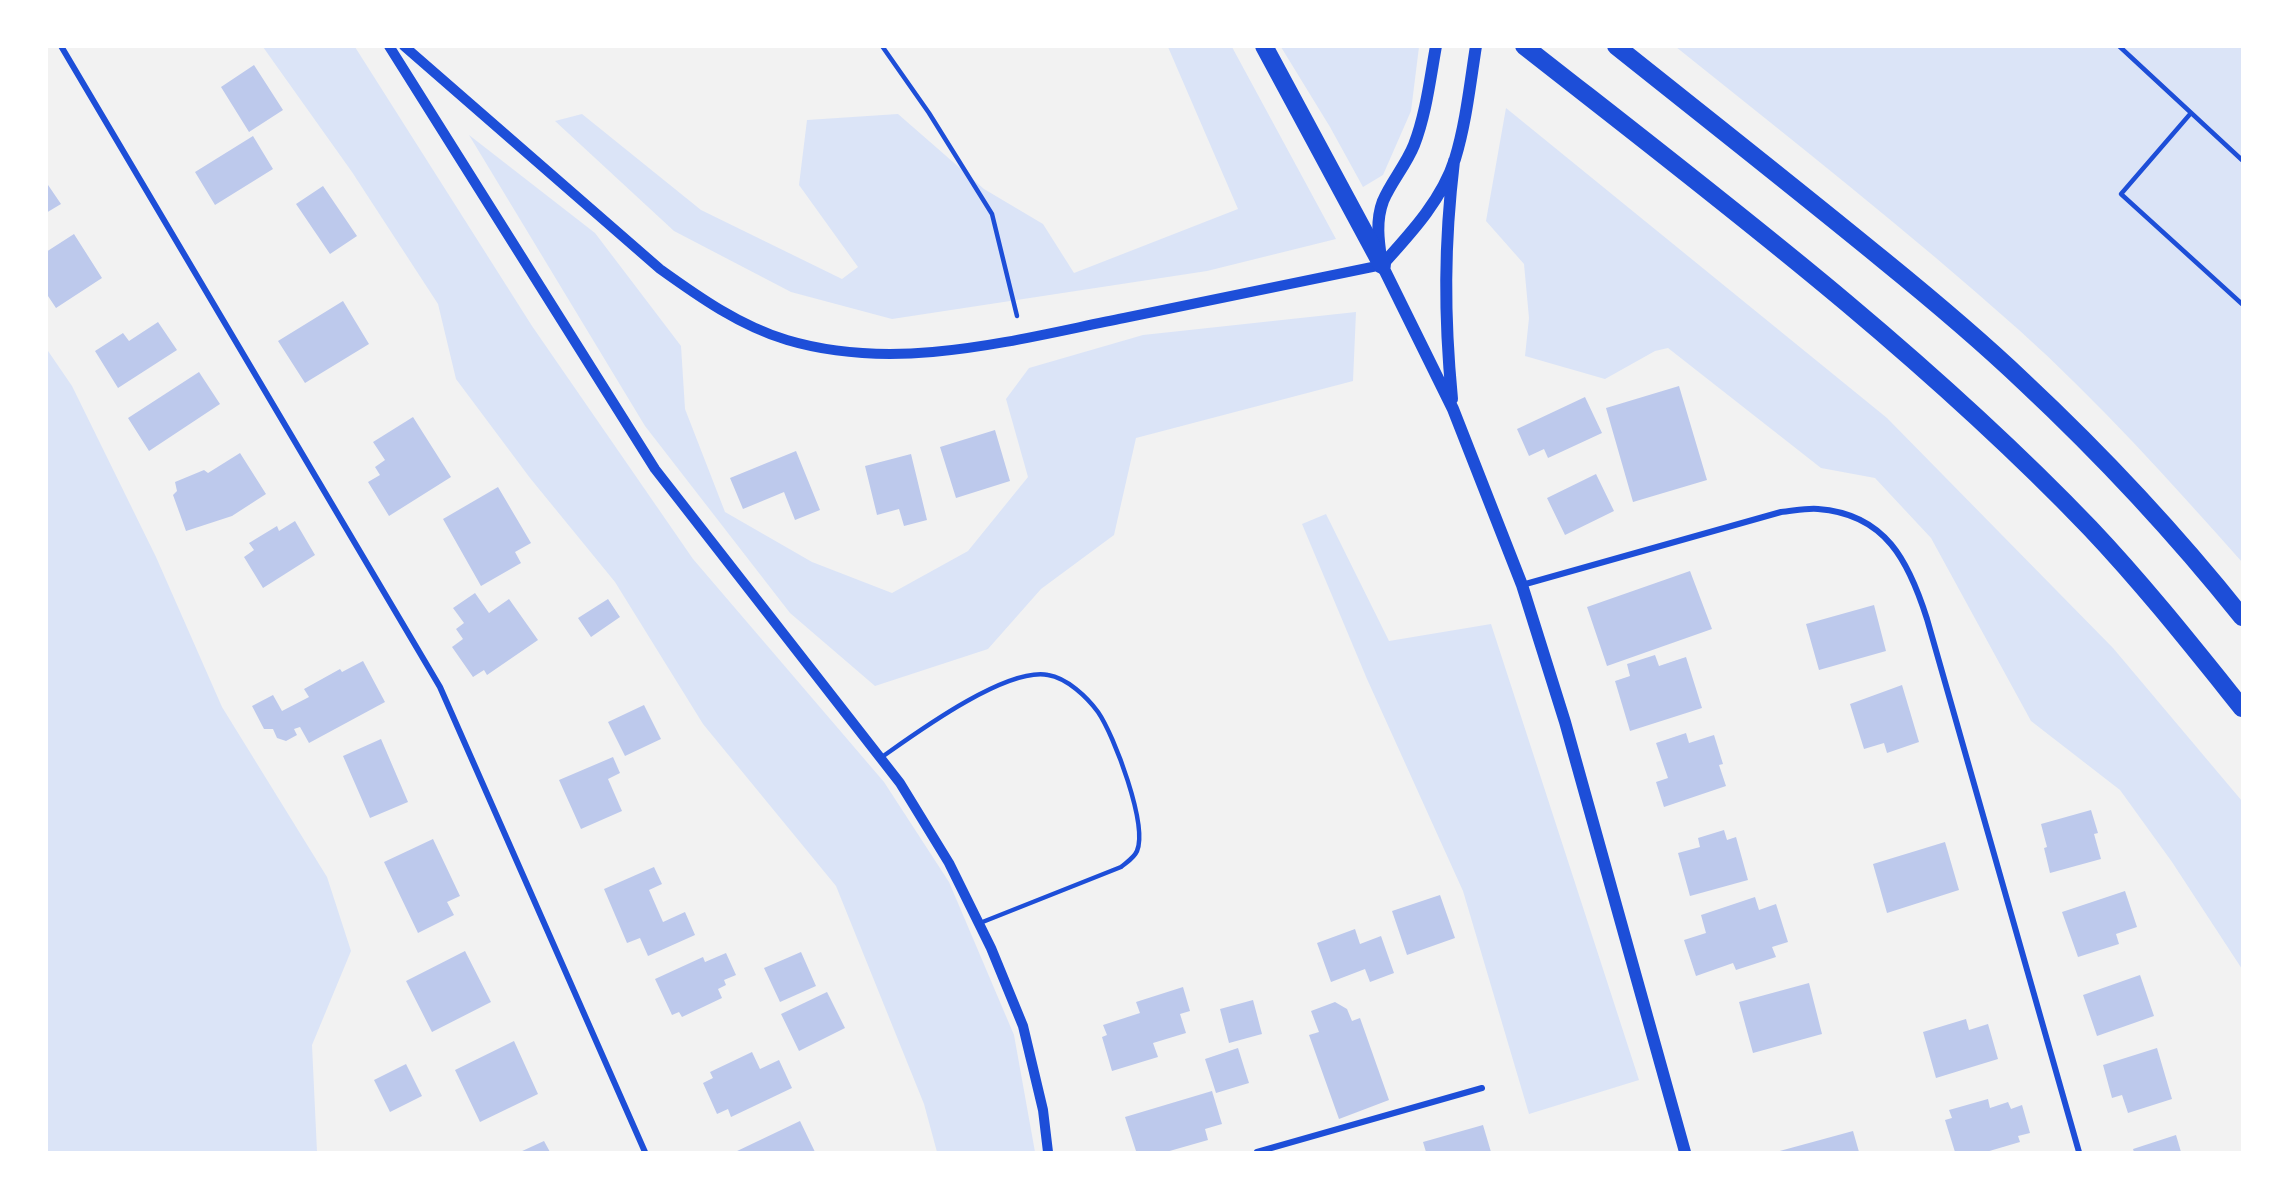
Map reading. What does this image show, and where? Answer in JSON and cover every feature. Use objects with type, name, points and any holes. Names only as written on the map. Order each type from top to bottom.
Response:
[{"type":"highway","points":[[1263,46],[1382,265]]},
{"type":"highway","points":[[1524,46],[1873,324],[1994,433],[2090,529],[2174,624],[2242,708]]},
{"type":"highway","points":[[1616,46],[1815,203],[2022,380],[2118,476],[2209,575],[2242,617]]},
{"type":"main road","points":[[1436,46],[1423,116],[1413,146],[1383,201],[1378,218],[1382,265],[1453,409],[1522,585],[1575,754],[1685,1152]]},
{"type":"main road","points":[[1453,409],[1446,335],[1447,218],[1454,161],[1463,126],[1476,46]]},
{"type":"main road","points":[[1382,265],[1416,227],[1435,199],[1454,161]]},
{"type":"street","points":[[61,46],[440,687],[645,1152]]},
{"type":"street","points":[[389,46],[655,469],[900,783],[949,863],[992,948],[1023,1026],[1042,1110],[1048,1152]]},
{"type":"street","points":[[404,46],[660,269],[704,300],[745,323],[786,340],[839,351],[898,355],[968,349],[1382,265]]},
{"type":"street","points":[[1522,585],[1781,512],[1817,508],[1849,514],[1875,529],[1898,550],[1916,582],[2079,1152]]},
{"type":"street","points":[[1257,1152],[1482,1088]]},
{"type":"lane","points":[[882,46],[992,214],[1017,316]]},
{"type":"lane","points":[[2118,46],[2242,160]]},
{"type":"lane","points":[[2192,113],[2121,194],[2242,304]]},
{"type":"lane","points":[[879,758],[951,711],[1004,683],[1024,676],[1047,674],[1065,681],[1098,712],[1125,772],[1139,826],[1140,840],[1137,852],[1121,867],[979,924]]},
{"type":"shaded area","points":[[263,47],[355,47],[532,326],[693,559],[884,782],[949,882],[1014,1035],[1035,1152],[937,1152],[924,1104],[836,886],[703,724],[615,582],[530,478],[456,379],[438,304],[352,172]]},
{"type":"shaded area","points":[[1168,47],[1232,47],[1336,239],[1207,271],[892,319],[791,292],[674,231],[555,121],[582,114],[701,210],[842,279],[858,267],[799,185],[807,120],[898,114],[984,189],[1043,224],[1074,273],[1238,209]]},
{"type":"shaded area","points":[[1281,47],[1419,47],[1411,111],[1383,175],[1363,187],[1330,127]]},
{"type":"shaded area","points":[[1676,47],[2242,47],[2242,562],[2161,472],[2049,357],[1892,221]]},
{"type":"shaded area","points":[[1506,108],[1887,418],[2113,648],[2242,801],[2242,969],[2172,862],[2120,790],[2031,721],[1931,538],[1875,478],[1821,468],[1668,348],[1655,351],[1605,379],[1525,356],[1529,318],[1524,264],[1486,221]]},
{"type":"shaded area","points":[[469,135],[595,233],[681,346],[685,409],[725,512],[812,562],[892,593],[968,551],[1028,477],[1006,399],[1029,368],[1143,335],[1356,312],[1353,381],[1136,438],[1114,535],[1041,589],[988,649],[875,686],[790,613],[645,426]]},
{"type":"shaded area","points":[[46,348],[72,386],[156,557],[222,707],[327,877],[351,951],[312,1045],[317,1152],[47,1152]]},
{"type":"shaded area","points":[[1326,514],[1389,641],[1491,624],[1639,1080],[1529,1114],[1463,891],[1367,679],[1302,524]]},
{"type":"building","points":[[254,65],[283,110],[249,132],[221,87]]},
{"type":"building","points":[[253,136],[273,169],[215,205],[195,172]]},
{"type":"building","points":[[46,182],[61,204],[46,213]]},
{"type":"building","points":[[323,186],[357,236],[330,254],[296,204]]},
{"type":"building","points":[[74,234],[102,278],[56,308],[46,293],[46,252]]},
{"type":"building","points":[[343,301],[369,344],[305,383],[278,341]]},
{"type":"building","points":[[158,322],[177,350],[118,388],[95,351],[123,333],[129,341]]},
{"type":"building","points":[[199,372],[220,404],[149,451],[128,418]]},
{"type":"building","points":[[1679,386],[1707,480],[1633,502],[1606,408]]},
{"type":"building","points":[[1585,397],[1602,433],[1548,458],[1544,449],[1529,456],[1517,429]]},
{"type":"building","points":[[413,417],[451,477],[389,516],[368,482],[380,475],[375,467],[385,460],[373,442]]},
{"type":"building","points":[[995,430],[1010,481],[956,498],[940,447]]},
{"type":"building","points":[[796,451],[820,510],[795,520],[784,492],[743,509],[730,478]]},
{"type":"building","points":[[240,453],[266,494],[232,516],[186,531],[173,495],[177,491],[175,482],[204,470],[208,473]]},
{"type":"building","points":[[911,454],[927,520],[904,526],[899,509],[877,515],[865,466]]},
{"type":"building","points":[[1596,474],[1614,511],[1565,535],[1547,498]]},
{"type":"building","points":[[498,487],[531,543],[515,552],[521,563],[481,586],[443,519]]},
{"type":"building","points":[[295,521],[315,555],[263,588],[244,557],[254,550],[249,543],[277,526],[279,531]]},
{"type":"building","points":[[1690,571],[1712,629],[1607,666],[1587,607]]},
{"type":"building","points":[[475,593],[489,613],[509,599],[538,640],[487,675],[484,670],[473,677],[452,647],[463,639],[456,629],[464,623],[453,608]]},
{"type":"building","points":[[608,599],[620,617],[591,637],[578,618]]},
{"type":"building","points":[[1874,605],[1886,651],[1819,670],[1806,624]]},
{"type":"building","points":[[1655,655],[1659,666],[1686,657],[1702,708],[1630,731],[1615,681],[1630,676],[1627,664]]},
{"type":"building","points":[[363,661],[385,702],[309,743],[300,727],[294,729],[297,735],[286,741],[277,738],[273,729],[264,729],[252,706],[273,695],[282,711],[309,697],[304,689],[340,669],[342,672]]},
{"type":"building","points":[[1902,685],[1919,742],[1887,753],[1884,743],[1864,749],[1850,704]]},
{"type":"building","points":[[644,705],[661,739],[625,756],[608,722]]},
{"type":"building","points":[[1686,733],[1689,743],[1714,735],[1723,764],[1719,765],[1726,786],[1664,807],[1656,782],[1668,778],[1656,743]]},
{"type":"building","points":[[381,739],[408,802],[370,818],[343,756]]},
{"type":"building","points":[[613,757],[620,773],[608,779],[622,811],[581,829],[559,780]]},
{"type":"building","points":[[2091,810],[2098,833],[2094,834],[2101,859],[2050,873],[2041,824]]},
{"type":"building","points":[[1724,830],[1727,840],[1736,837],[1748,880],[1690,896],[1678,853],[1700,847],[1698,838]]},
{"type":"building","points":[[433,839],[460,896],[447,902],[454,915],[418,933],[384,862]]},
{"type":"building","points":[[1945,842],[1959,890],[1887,913],[1873,864]]},
{"type":"building","points":[[654,867],[662,884],[649,890],[663,922],[685,912],[695,935],[648,956],[640,938],[627,943],[604,889]]},
{"type":"building","points":[[2125,891],[2137,927],[2116,934],[2119,944],[2078,957],[2062,912]]},
{"type":"building","points":[[1440,895],[1455,938],[1407,955],[1392,911]]},
{"type":"building","points":[[1755,897],[1759,910],[1776,904],[1788,942],[1772,947],[1776,957],[1736,970],[1733,963],[1696,976],[1684,940],[1706,933],[1701,915]]},
{"type":"building","points":[[1355,929],[1360,944],[1381,936],[1394,973],[1370,982],[1365,969],[1331,982],[1317,943]]},
{"type":"building","points":[[465,951],[491,1002],[432,1032],[406,981]]},
{"type":"building","points":[[801,952],[816,986],[780,1002],[764,968]]},
{"type":"building","points":[[726,953],[736,975],[724,980],[726,985],[718,989],[722,998],[682,1017],[679,1012],[672,1015],[655,979],[703,957],[705,962]]},
{"type":"building","points":[[2140,975],[2154,1016],[2097,1036],[2083,995]]},
{"type":"building","points":[[1809,983],[1822,1034],[1753,1053],[1739,1002]]},
{"type":"building","points":[[1183,987],[1190,1011],[1180,1014],[1186,1033],[1153,1043],[1158,1057],[1112,1071],[1102,1037],[1107,1035],[1103,1025],[1140,1013],[1136,1002]]},
{"type":"building","points":[[827,992],[845,1028],[799,1051],[781,1014]]},
{"type":"building","points":[[1253,1000],[1262,1034],[1229,1043],[1220,1009]]},
{"type":"building","points":[[1335,1002],[1347,1009],[1352,1021],[1360,1018],[1389,1100],[1339,1119],[1309,1035],[1319,1032],[1311,1011]]},
{"type":"building","points":[[1966,1019],[1969,1030],[1988,1024],[1998,1059],[1936,1078],[1923,1032]]},
{"type":"building","points":[[514,1041],[538,1094],[480,1122],[455,1070]]},
{"type":"building","points":[[1238,1048],[1249,1083],[1216,1093],[1205,1059]]},
{"type":"building","points":[[2157,1048],[2172,1099],[2128,1113],[2122,1095],[2112,1098],[2103,1065]]},
{"type":"building","points":[[752,1052],[760,1069],[779,1060],[792,1088],[731,1117],[728,1109],[717,1114],[703,1083],[713,1078],[710,1072]]},
{"type":"building","points":[[406,1064],[422,1096],[390,1112],[374,1080]]},
{"type":"building","points":[[1212,1091],[1222,1124],[1205,1129],[1208,1140],[1166,1152],[1136,1151],[1125,1117]]},
{"type":"building","points":[[1988,1099],[1990,1108],[2008,1102],[2011,1109],[2022,1105],[2030,1133],[2018,1136],[2020,1142],[1986,1152],[1955,1152],[1945,1120],[1952,1118],[1949,1110]]},
{"type":"building","points":[[800,1121],[815,1152],[735,1152]]},
{"type":"building","points":[[1483,1125],[1491,1152],[1426,1152],[1423,1142]]},
{"type":"building","points":[[1853,1131],[1859,1152],[1776,1152]]},
{"type":"building","points":[[2176,1135],[2181,1152],[2134,1152],[2133,1149]]},
{"type":"building","points":[[544,1141],[550,1152],[520,1152]]}]
